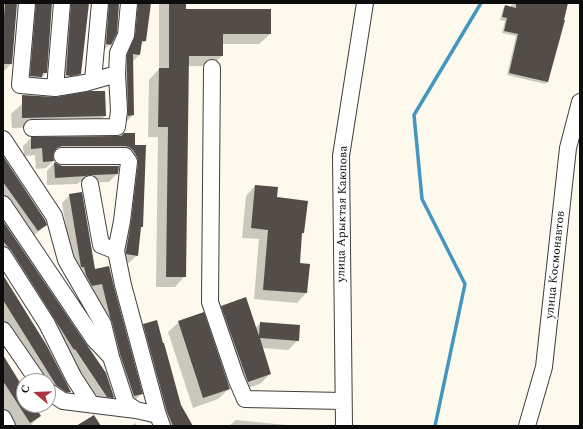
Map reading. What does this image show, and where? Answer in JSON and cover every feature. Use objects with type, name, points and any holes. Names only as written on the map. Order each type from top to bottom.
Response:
[{"type":"street","points":[[27,3],[20,85],[55,88],[85,83],[117,74]]},
{"type":"street","points":[[55,88],[62,3]]},
{"type":"street","points":[[93,80],[100,3]]},
{"type":"street","points":[[32,128],[118,127],[118,53],[126,35],[129,3]]},
{"type":"street","name":"улица Арыктая Каюпова","points":[[344,426],[341,156],[361,4]]},
{"type":"street","points":[[212,68],[210,302],[236,378],[245,399],[343,401]]},
{"type":"street","name":"улица Космонавтов","points":[[527,426],[544,367],[568,148],[580,102]]},
{"type":"street","points":[[3,139],[54,216],[66,260],[103,324],[111,357],[126,403],[136,410],[160,420]]},
{"type":"street","points":[[62,156],[126,156],[129,162],[122,221],[116,252],[123,285],[160,420]]},
{"type":"street","points":[[90,184],[101,245],[116,252]]},
{"type":"street","points":[[3,204],[94,339],[111,357]]},
{"type":"street","points":[[3,255],[47,324],[74,378],[91,404]]},
{"type":"street","points":[[3,330],[33,373]]},
{"type":"street","points":[[56,396],[63,401],[136,410]]},
{"type":"street","points":[[3,418],[7,426]]},
{"type":"building","points":[[5,3],[17,3],[12,64],[3,64]]},
{"type":"building","points":[[36,3],[52,3],[47,73],[43,73],[42,77],[30,76]]},
{"type":"building","points":[[71,3],[89,3],[81,74],[71,76],[66,75]]},
{"type":"building","points":[[109,3],[119,3],[117,33],[111,45],[106,44]]},
{"type":"building","points":[[138,3],[151,3],[146,41],[142,41],[140,55],[133,54],[134,115],[128,116],[127,55],[135,36]]},
{"type":"building","points":[[169,3],[186,3],[186,9],[271,9],[271,34],[223,34],[223,56],[189,56],[186,277],[166,277],[168,127],[158,127],[159,68],[169,68]]},
{"type":"building","points":[[516,3],[568,3],[565,20],[548,82],[509,73],[518,34],[504,31],[507,18],[502,17],[505,5],[516,8]]},
{"type":"building","points":[[90,91],[105,91],[106,116],[22,118],[22,95],[56,97]]},
{"type":"building","points":[[124,133],[135,133],[135,145],[146,145],[143,227],[141,227],[138,256],[126,254],[138,163],[137,157],[133,150],[125,146],[62,146],[57,148],[54,152],[54,161],[43,162],[42,148],[31,149],[31,137],[121,136]]},
{"type":"building","points":[[3,156],[45,220],[47,225],[38,231],[3,182]]},
{"type":"building","points":[[54,162],[62,166],[119,166],[118,174],[55,178]]},
{"type":"building","points":[[255,185],[278,187],[277,197],[308,201],[304,233],[302,233],[300,263],[310,264],[307,293],[263,290],[268,230],[251,228]]},
{"type":"building","points":[[82,192],[95,269],[109,266],[143,394],[134,396],[120,354],[102,284],[92,286],[86,275],[84,267],[81,267],[69,194]]},
{"type":"building","points":[[3,221],[106,373],[114,397],[113,398],[107,397],[75,349],[74,350],[11,250],[3,241]]},
{"type":"building","points":[[3,275],[47,346],[71,392],[66,392],[56,385],[56,373],[49,373],[3,300]]},
{"type":"building","points":[[246,297],[259,336],[260,322],[300,325],[299,341],[260,338],[271,374],[248,382],[221,306]]},
{"type":"building","points":[[204,312],[230,389],[203,398],[178,321]]},
{"type":"building","points":[[157,320],[181,405],[193,426],[173,426],[167,412],[143,324]]},
{"type":"building","points":[[3,355],[16,376],[16,401],[3,381]]},
{"type":"building","points":[[24,413],[39,413],[41,416],[30,423]]},
{"type":"building","points":[[94,415],[101,426],[76,426]]},
{"type":"waterway","points":[[435,426],[465,284],[422,199],[414,115],[481,3]]}]
